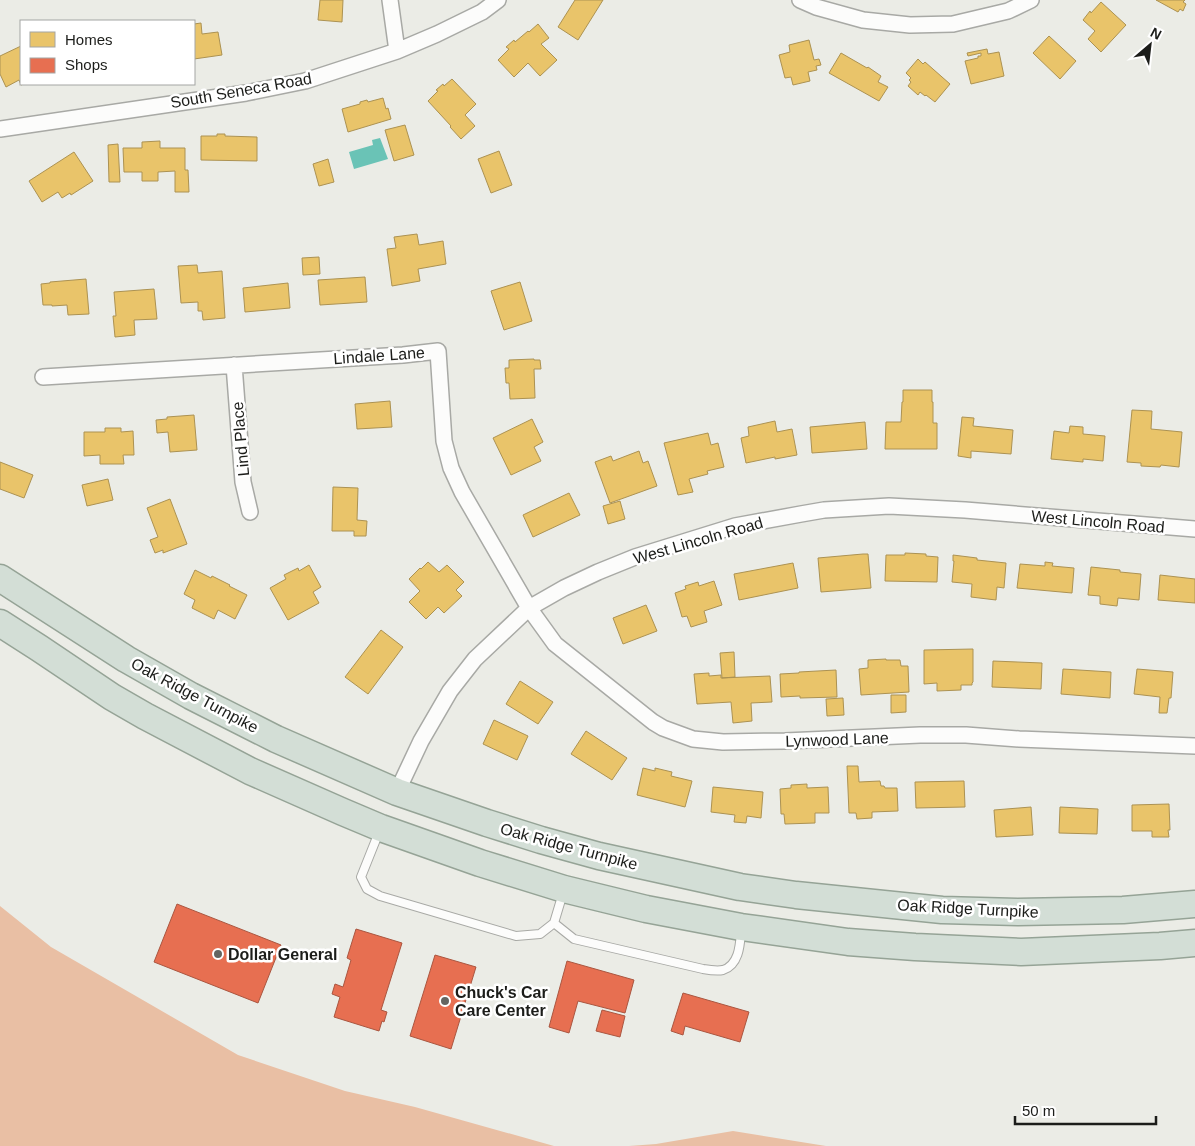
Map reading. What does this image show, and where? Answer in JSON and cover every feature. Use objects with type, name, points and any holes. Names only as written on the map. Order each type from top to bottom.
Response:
[{"type":"highway","name":"Oak Ridge Turnpike","points":[[0,578],[126,659],[191,696],[276,739],[397,792],[496,826],[599,856],[731,885],[796,895],[942,910],[1018,912],[1123,910],[1195,904]]},
{"type":"highway","points":[[0,623],[112,697],[186,738],[258,774],[381,828],[480,863],[564,888],[646,909],[741,927],[848,942],[1021,952],[1195,943]]},
{"type":"highway","points":[[381,828],[397,792]]},
{"type":"street","points":[[390,0],[397,51]]},
{"type":"street","name":"South Seneca Road","points":[[0,129],[246,93],[306,81],[397,51],[482,12],[498,0]]},
{"type":"street","points":[[800,0],[816,8],[863,20],[910,25],[953,24],[1008,11],[1031,0]]},
{"type":"street","name":"Lindale Lane","points":[[43,377],[403,355],[438,351],[444,441],[451,468],[462,492],[529,608]]},
{"type":"street","name":"Lind Place","points":[[234,365],[243,482],[250,512]]},
{"type":"street","name":"West Lincoln Road","points":[[397,792],[421,741],[450,691],[476,659],[529,608],[564,588],[635,557],[735,526],[824,510],[889,506],[1195,529]]},
{"type":"street","name":"Lynwood Lane","points":[[529,608],[555,644],[653,722],[663,728],[693,739],[723,742],[966,735],[1195,746]]},
{"type":"lane","points":[[381,828],[361,877],[367,889],[380,896],[516,936],[540,934],[554,923],[564,888]]},
{"type":"lane","points":[[554,923],[574,939],[703,969],[722,970],[732,965],[740,950],[741,927]]},
{"type":"shaded area","points":[[0,906],[51,947],[238,1055],[345,1091],[415,1107],[554,1146],[0,1146]]},
{"type":"shaded area","points":[[733,1131],[826,1146],[629,1146],[656,1144]]},
{"type":"water","points":[[380,138],[388,159],[354,169],[349,152],[373,145],[372,140]]},
{"type":"building: Homes","points":[[320,0],[343,0],[342,22],[318,20]]},
{"type":"building: Homes","points":[[575,0],[603,0],[578,40],[558,27]]},
{"type":"building: Homes","points":[[1156,0],[1185,0],[1183,2],[1186,4],[1183,11],[1180,9],[1178,12]]},
{"type":"building: Homes","points":[[1101,2],[1126,25],[1101,52],[1088,39],[1095,31],[1083,20]]},
{"type":"building: Homes","points":[[201,23],[202,34],[218,32],[222,55],[195,59],[195,24]]},
{"type":"building: Homes","points":[[538,24],[549,38],[541,44],[557,60],[540,76],[528,63],[514,77],[498,60],[509,49],[506,47]]},
{"type":"building: Homes","points":[[1049,36],[1076,61],[1060,79],[1033,53]]},
{"type":"building: Homes","points":[[809,40],[814,60],[819,59],[821,65],[816,66],[817,70],[808,72],[810,81],[793,85],[791,77],[785,78],[779,55],[790,52],[789,45]]},
{"type":"building: Homes","points":[[20,46],[20,82],[19,80],[6,87],[0,74],[0,56]]},
{"type":"building: Homes","points":[[987,49],[988,54],[999,52],[1004,76],[971,84],[965,61],[978,58],[978,56],[981,56],[981,53],[968,56],[967,53]]},
{"type":"building: Homes","points":[[841,53],[881,76],[878,82],[888,87],[879,101],[829,73]]},
{"type":"building: Homes","points":[[918,59],[923,64],[925,62],[950,84],[935,102],[920,92],[918,95],[908,86],[911,78],[906,73]]},
{"type":"building: Homes","points":[[452,79],[476,104],[465,115],[475,126],[461,139],[428,101],[438,91],[436,90]]},
{"type":"building: Homes","points":[[383,98],[391,119],[348,132],[342,109],[367,100],[368,102]]},
{"type":"building: Homes","points":[[405,125],[414,155],[394,161],[385,130]]},
{"type":"building: Homes","points":[[217,134],[257,137],[257,161],[201,160],[201,136],[217,136]]},
{"type":"building: Homes","points":[[160,141],[160,148],[185,148],[185,170],[188,170],[189,192],[175,192],[175,171],[158,172],[158,181],[142,181],[142,172],[124,172],[123,148],[142,148],[142,142]]},
{"type":"building: Homes","points":[[118,144],[120,182],[109,182],[108,145]]},
{"type":"building: Homes","points":[[499,151],[512,185],[491,193],[478,159]]},
{"type":"building: Homes","points":[[74,152],[93,181],[71,195],[70,193],[62,198],[58,192],[42,202],[29,181]]},
{"type":"building: Homes","points":[[328,159],[334,182],[319,186],[313,164]]},
{"type":"building: Homes","points":[[417,234],[419,245],[443,241],[446,264],[418,269],[420,281],[392,286],[387,249],[396,248],[394,237]]},
{"type":"building: Homes","points":[[319,257],[320,274],[303,275],[302,258]]},
{"type":"building: Homes","points":[[197,265],[198,273],[222,271],[225,318],[203,320],[202,311],[198,311],[198,302],[181,303],[178,266]]},
{"type":"building: Homes","points":[[365,277],[367,302],[320,305],[318,280]]},
{"type":"building: Homes","points":[[86,279],[89,314],[68,315],[67,305],[43,305],[41,284]]},
{"type":"building: Homes","points":[[520,282],[532,321],[504,330],[491,291]]},
{"type":"building: Homes","points":[[288,283],[290,308],[245,312],[243,288]]},
{"type":"building: Homes","points":[[154,289],[157,319],[134,320],[135,335],[115,337],[113,316],[116,316],[114,292]]},
{"type":"building: Homes","points":[[509,360],[540,360],[541,369],[534,369],[535,398],[510,399],[509,383],[506,383],[505,368],[509,368]]},
{"type":"building: Homes","points":[[903,390],[932,390],[933,423],[937,423],[937,449],[885,449],[886,422],[901,422]]},
{"type":"building: Homes","points":[[390,401],[392,427],[357,429],[355,404]]},
{"type":"building: Homes","points":[[1132,410],[1152,411],[1151,429],[1182,432],[1179,467],[1161,465],[1160,467],[1141,466],[1141,463],[1127,462]]},
{"type":"building: Homes","points":[[194,415],[197,450],[170,452],[168,432],[157,433],[156,420],[167,419],[167,417]]},
{"type":"building: Homes","points":[[962,417],[974,418],[973,426],[1013,430],[1011,454],[971,451],[971,458],[958,456]]},
{"type":"building: Homes","points":[[532,419],[543,442],[534,447],[541,461],[511,475],[493,438]]},
{"type":"building: Homes","points":[[775,421],[777,432],[792,429],[797,455],[746,463],[741,438],[749,436],[748,427]]},
{"type":"building: Homes","points":[[865,422],[867,449],[812,453],[810,427]]},
{"type":"building: Homes","points":[[1070,426],[1083,427],[1083,434],[1105,436],[1103,461],[1083,459],[1083,462],[1051,459],[1054,431],[1069,433]]},
{"type":"building: Homes","points":[[105,428],[121,428],[121,432],[133,431],[134,455],[123,455],[124,464],[100,464],[100,455],[84,456],[84,432],[105,432]]},
{"type":"building: Homes","points":[[708,433],[711,445],[718,443],[724,467],[707,471],[708,474],[689,479],[693,492],[678,495],[664,443]]},
{"type":"building: Homes","points":[[639,451],[643,463],[648,461],[657,486],[610,503],[595,462],[611,456],[613,461]]},
{"type":"building: Homes","points":[[0,462],[33,475],[24,498],[0,489]]},
{"type":"building: Homes","points":[[108,479],[113,500],[87,506],[82,485]]},
{"type":"building: Homes","points":[[333,487],[358,488],[357,520],[367,521],[366,536],[354,536],[354,531],[332,531]]},
{"type":"building: Homes","points":[[569,493],[580,515],[533,537],[523,515]]},
{"type":"building: Homes","points":[[170,499],[187,544],[163,553],[163,550],[155,553],[150,540],[158,537],[147,508]]},
{"type":"building: Homes","points":[[620,501],[625,519],[608,524],[603,506]]},
{"type":"building: Homes","points":[[905,553],[926,554],[926,556],[938,557],[937,582],[885,581],[886,555],[905,555]]},
{"type":"building: Homes","points":[[868,554],[871,588],[821,592],[818,558]]},
{"type":"building: Homes","points":[[953,555],[1006,563],[1004,588],[997,587],[996,600],[971,597],[972,584],[952,582]]},
{"type":"building: Homes","points":[[428,562],[439,572],[447,565],[464,582],[456,590],[462,596],[444,613],[438,607],[426,619],[409,602],[420,591],[409,579]]},
{"type":"building: Homes","points":[[1045,562],[1053,563],[1052,566],[1074,568],[1072,593],[1017,588],[1020,564],[1045,566]]},
{"type":"building: Homes","points":[[793,563],[798,588],[739,600],[734,574]]},
{"type":"building: Homes","points":[[309,565],[321,587],[313,592],[319,603],[288,620],[270,588],[286,579],[284,575],[298,568],[299,571]]},
{"type":"building: Homes","points":[[1091,567],[1141,574],[1139,600],[1118,598],[1117,606],[1100,604],[1100,596],[1088,595]]},
{"type":"building: Homes","points":[[195,570],[211,578],[212,576],[247,595],[235,619],[218,610],[214,619],[192,608],[195,600],[184,594]]},
{"type":"building: Homes","points":[[1160,575],[1195,579],[1195,603],[1158,600]]},
{"type":"building: Homes","points":[[714,581],[722,605],[704,611],[707,622],[691,627],[687,616],[682,617],[675,593],[686,589],[685,586],[698,582],[699,586]]},
{"type":"building: Homes","points":[[646,605],[657,631],[623,644],[613,618]]},
{"type":"building: Homes","points":[[381,630],[403,647],[368,694],[345,677]]},
{"type":"building: Homes","points":[[973,649],[972,685],[961,685],[961,690],[937,691],[937,683],[924,684],[924,650]]},
{"type":"building: Homes","points":[[734,652],[735,677],[722,678],[720,653]]},
{"type":"building: Homes","points":[[868,660],[900,660],[901,666],[908,666],[909,692],[861,695],[859,669],[868,668]]},
{"type":"building: Homes","points":[[993,661],[1042,663],[1041,689],[992,687]]},
{"type":"building: Homes","points":[[1063,669],[1111,672],[1110,698],[1061,694]]},
{"type":"building: Homes","points":[[1137,669],[1173,672],[1171,698],[1169,698],[1167,713],[1159,713],[1160,697],[1134,694]]},
{"type":"building: Homes","points":[[836,670],[837,697],[781,697],[780,674]]},
{"type":"building: Homes","points":[[709,673],[709,676],[721,675],[721,678],[770,676],[772,702],[751,703],[752,721],[733,723],[731,702],[697,704],[694,674]]},
{"type":"building: Homes","points":[[520,681],[553,702],[538,724],[506,704]]},
{"type":"building: Homes","points":[[891,695],[906,695],[906,712],[891,713]]},
{"type":"building: Homes","points":[[843,698],[844,715],[827,716],[826,699]]},
{"type":"building: Homes","points":[[494,720],[528,736],[517,760],[483,744]]},
{"type":"building: Homes","points":[[586,731],[627,758],[612,780],[571,754]]},
{"type":"building: Homes","points":[[847,766],[858,766],[859,782],[880,781],[881,786],[885,788],[897,788],[898,811],[872,812],[872,818],[857,819],[856,813],[849,813]]},
{"type":"building: Homes","points":[[643,768],[655,771],[655,768],[672,772],[671,776],[692,781],[685,807],[637,795]]},
{"type":"building: Homes","points":[[964,781],[965,807],[916,808],[915,782]]},
{"type":"building: Homes","points":[[807,784],[807,788],[828,787],[829,813],[815,813],[815,823],[785,824],[784,814],[781,814],[780,789],[791,788],[791,785]]},
{"type":"building: Homes","points":[[713,787],[763,792],[761,818],[747,816],[746,823],[734,822],[735,815],[711,812]]},
{"type":"building: Homes","points":[[1169,804],[1169,837],[1152,837],[1152,831],[1132,831],[1132,805]]},
{"type":"building: Homes","points":[[1031,807],[1033,835],[996,837],[994,810]]},
{"type":"building: Homes","points":[[1060,807],[1098,809],[1097,834],[1059,833]]},
{"type":"building: Shops","name":"Dollar General","points":[[177,904],[281,945],[258,1003],[154,962]]},
{"type":"building: Shops","points":[[356,929],[402,943],[381,1010],[387,1012],[379,1031],[334,1017],[340,997],[332,994],[335,984],[343,987],[351,960],[347,958]]},
{"type":"building: Shops","points":[[435,955],[476,967],[451,1049],[410,1036]]},
{"type":"building: Shops","points":[[567,961],[634,980],[625,1013],[578,1001],[569,1033],[549,1027]]},
{"type":"building: Shops","points":[[683,993],[749,1012],[740,1042],[685,1026],[683,1035],[671,1031]]},
{"type":"building: Shops","points":[[602,1010],[625,1016],[620,1037],[596,1031]]},
{"type":"place","name":"Dollar General","points":[[218,954]]},
{"type":"place","name":"Chuck's Car Care Center","points":[[445,1001]]}]
